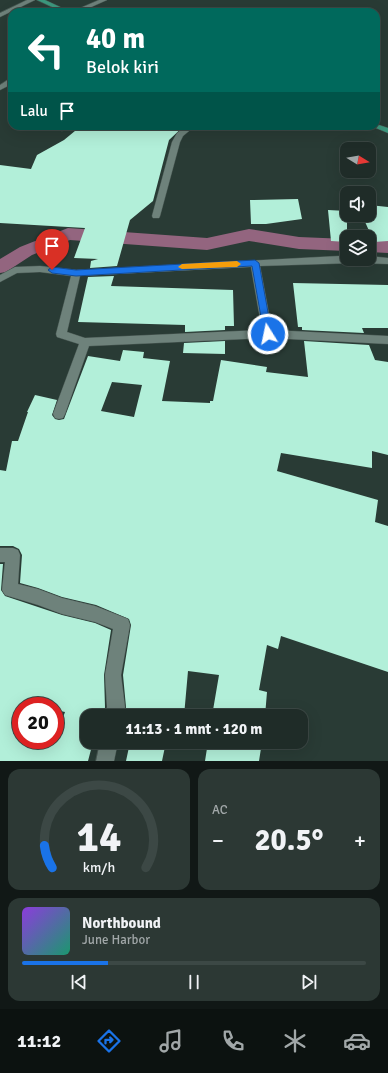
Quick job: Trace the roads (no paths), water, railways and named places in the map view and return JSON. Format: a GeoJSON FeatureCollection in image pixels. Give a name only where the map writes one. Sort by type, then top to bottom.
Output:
{"type":"FeatureCollection","features":[{"type":"Feature","properties":{"kind":"highway"},"geometry":{"type":"LineString","coordinates":[[40,0],[59,8]]}},
{"type":"Feature","properties":{"kind":"street"},"geometry":{"type":"LineString","coordinates":[[15,8],[32,0]]}},
{"type":"Feature","properties":{"kind":"street"},"geometry":{"type":"LineString","coordinates":[[84,8],[104,0]]}},
{"type":"Feature","properties":{"kind":"street"},"geometry":{"type":"LineString","coordinates":[[0,555],[13,555],[10,590],[38,597],[62,606],[95,614],[122,625],[113,675],[116,709]]}},
{"type":"Feature","properties":{"kind":"street"},"geometry":{"type":"LineString","coordinates":[[105,761],[108,749]]}},
{"type":"Feature","properties":{"kind":"lane"},"geometry":{"type":"LineString","coordinates":[[156,216],[176,142],[180,135],[186,130]]}},
{"type":"Feature","properties":{"kind":"lane"},"geometry":{"type":"LineString","coordinates":[[0,279],[15,270],[40,269],[76,273],[255,263],[350,260],[388,261]]}},
{"type":"Feature","properties":{"kind":"lane"},"geometry":{"type":"LineString","coordinates":[[255,263],[268,334]]}},
{"type":"Feature","properties":{"kind":"lane"},"geometry":{"type":"LineString","coordinates":[[76,273],[61,334],[85,342],[268,334],[388,340]]}},
{"type":"Feature","properties":{"kind":"lane"},"geometry":{"type":"LineString","coordinates":[[59,414],[85,342]]}},
{"type":"Feature","properties":{"kind":"waterway"},"geometry":{"type":"LineString","coordinates":[[0,267],[26,251],[68,234],[207,244],[249,235],[299,243],[340,245]]}},
{"type":"Feature","properties":{"kind":"waterway"},"geometry":{"type":"LineString","coordinates":[[376,246],[388,247]]}}]}
